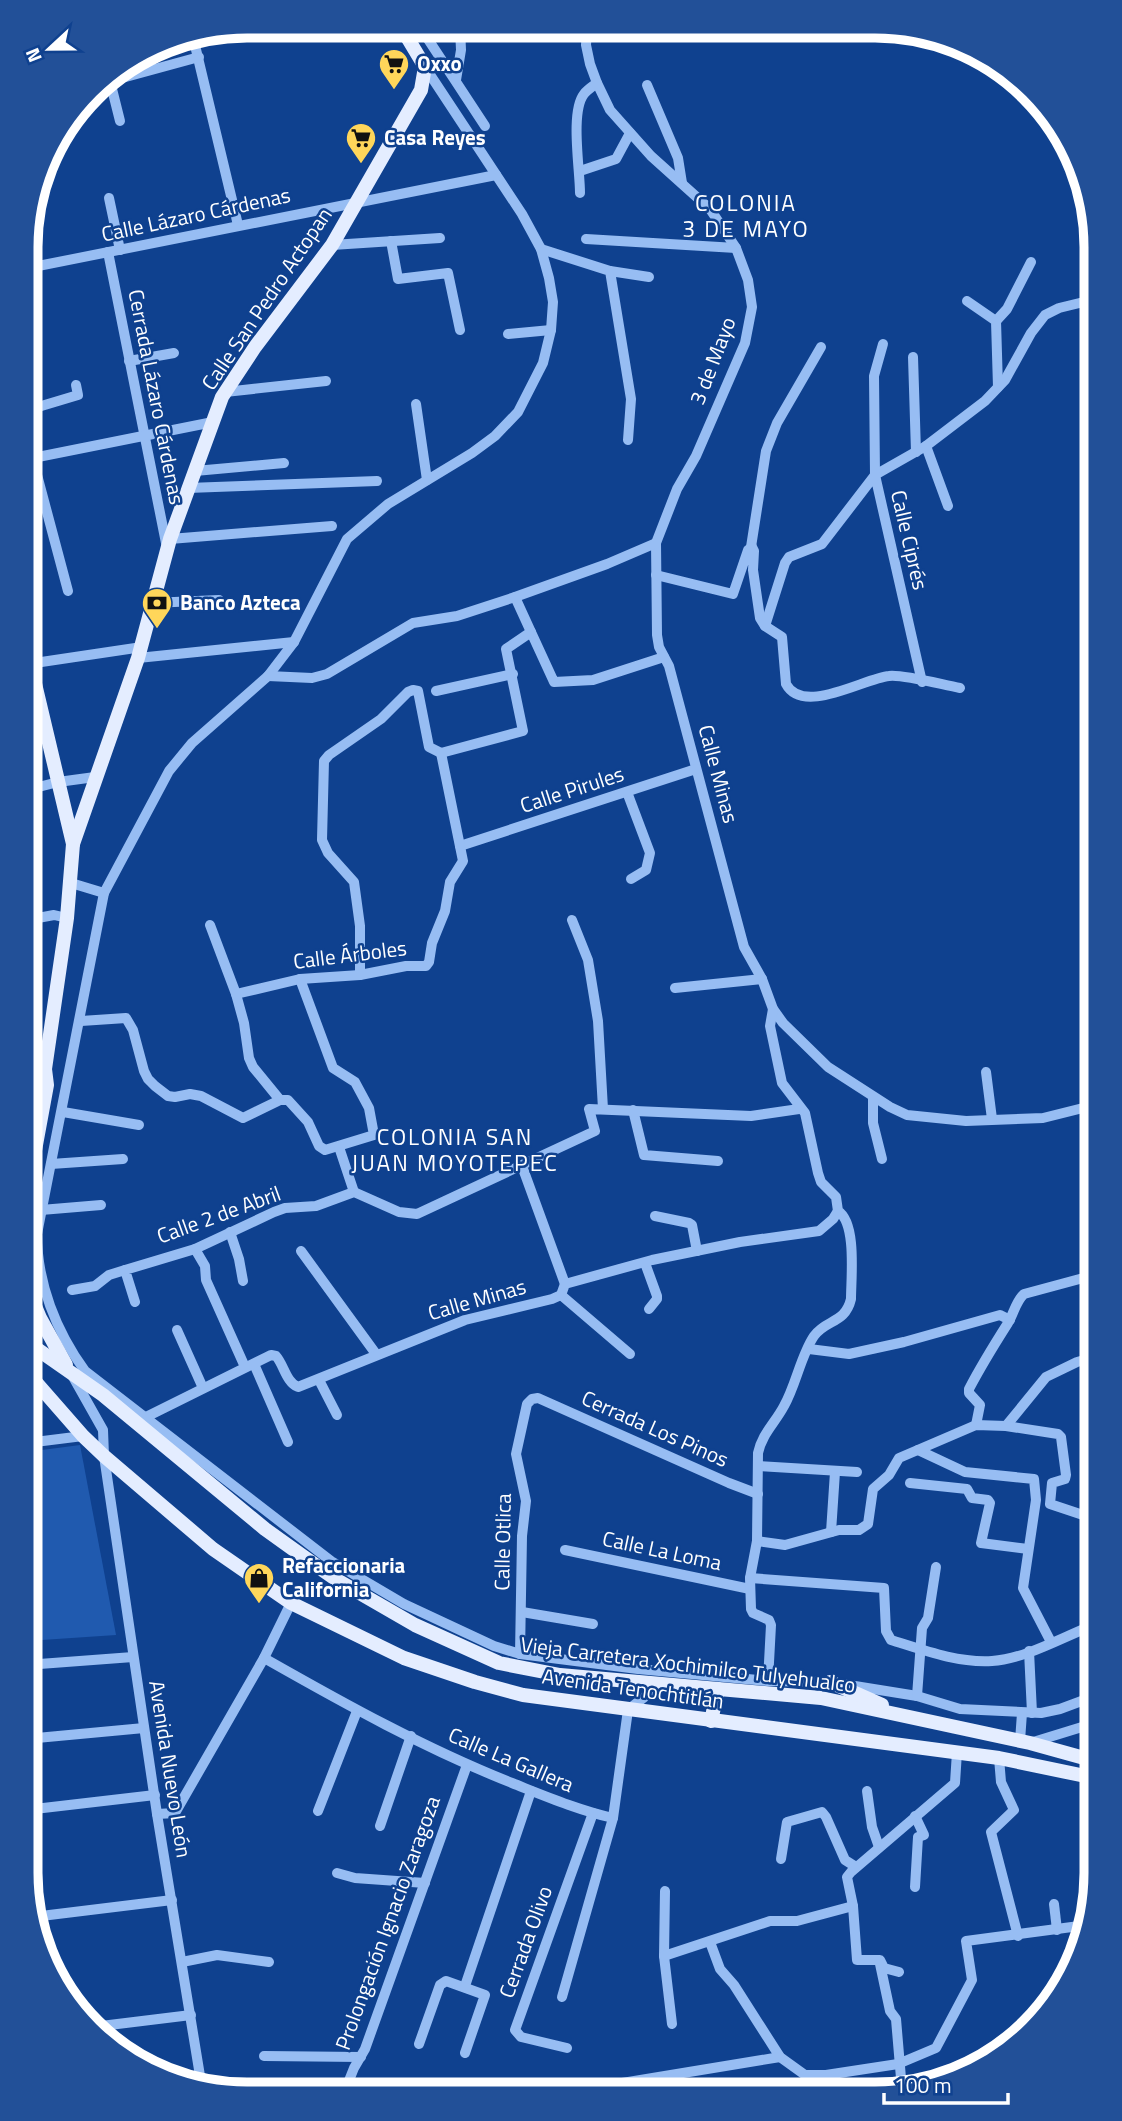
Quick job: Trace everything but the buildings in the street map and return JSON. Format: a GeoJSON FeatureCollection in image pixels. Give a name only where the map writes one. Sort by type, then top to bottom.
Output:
{"type":"FeatureCollection","features":[{"type":"Feature","properties":{"kind":"main road"},"geometry":{"type":"LineString","coordinates":[[408,39],[425,67]]}},
{"type":"Feature","properties":{"kind":"main road","name":"Calle San Pedro Actopan"},"geometry":{"type":"LineString","coordinates":[[73,845],[140,653],[169,544],[225,392],[271,325],[332,245],[421,90],[425,67]]}},
{"type":"Feature","properties":{"kind":"main road"},"geometry":{"type":"LineString","coordinates":[[39,719],[73,845],[67,918],[45,1069],[47,1085],[39,1129]]}},
{"type":"Feature","properties":{"kind":"main road"},"geometry":{"type":"LineString","coordinates":[[39,1077],[45,1069]]}},
{"type":"Feature","properties":{"kind":"main road"},"geometry":{"type":"LineString","coordinates":[[39,1316],[78,1374]]}},
{"type":"Feature","properties":{"kind":"main road","name":"Vieja Carretera Xochimilco Tulyehualco"},"geometry":{"type":"LineString","coordinates":[[39,1350],[78,1374],[265,1529],[304,1557],[337,1580],[415,1625],[471,1651],[510,1666],[560,1675],[816,1697],[1025,1742],[1083,1758]]}},
{"type":"Feature","properties":{"kind":"main road","name":"Avenida Tenochtitlán"},"geometry":{"type":"LineString","coordinates":[[39,1385],[104,1456],[213,1549],[291,1603],[404,1658],[474,1682],[523,1695],[999,1758],[1083,1776]]}},
{"type":"Feature","properties":{"kind":"main road"},"geometry":{"type":"LineString","coordinates":[[830,1682],[909,1717]]}},
{"type":"Feature","properties":{"kind":"main road"},"geometry":{"type":"LineString","coordinates":[[711,1721],[718,1689]]}},
{"type":"Feature","properties":{"kind":"street"},"geometry":{"type":"LineString","coordinates":[[428,39],[485,126]]}},
{"type":"Feature","properties":{"kind":"street"},"geometry":{"type":"LineString","coordinates":[[456,80],[460,39]]}},
{"type":"Feature","properties":{"kind":"street","name":"3 de Mayo"},"geometry":{"type":"LineString","coordinates":[[586,39],[597,83],[610,110],[629,133],[710,209],[736,248],[748,280],[752,307],[745,343],[696,456],[677,489],[656,543]]}},
{"type":"Feature","properties":{"kind":"street"},"geometry":{"type":"LineString","coordinates":[[196,45],[238,225]]}},
{"type":"Feature","properties":{"kind":"street"},"geometry":{"type":"LineString","coordinates":[[129,76],[199,57]]}},
{"type":"Feature","properties":{"kind":"street","name":"Avenida Nuevo León"},"geometry":{"type":"LineString","coordinates":[[39,1232],[41,1210],[63,1112],[104,893],[152,802],[180,757],[268,676],[293,642],[347,539],[388,504],[495,436],[518,412],[543,363],[551,330],[553,303],[541,249],[522,214],[425,67]]}},
{"type":"Feature","properties":{"kind":"street"},"geometry":{"type":"LineString","coordinates":[[580,193],[576,117],[583,96],[597,83]]}},
{"type":"Feature","properties":{"kind":"street"},"geometry":{"type":"LineString","coordinates":[[647,85],[678,158],[682,183]]}},
{"type":"Feature","properties":{"kind":"street"},"geometry":{"type":"LineString","coordinates":[[109,91],[120,121]]}},
{"type":"Feature","properties":{"kind":"street"},"geometry":{"type":"LineString","coordinates":[[580,170],[616,159],[629,133]]}},
{"type":"Feature","properties":{"kind":"street","name":"Calle Lázaro Cárdenas"},"geometry":{"type":"LineString","coordinates":[[39,266],[496,175]]}},
{"type":"Feature","properties":{"kind":"street"},"geometry":{"type":"LineString","coordinates":[[109,198],[120,250]]}},
{"type":"Feature","properties":{"kind":"street"},"geometry":{"type":"LineString","coordinates":[[332,245],[440,238]]}},
{"type":"Feature","properties":{"kind":"street"},"geometry":{"type":"LineString","coordinates":[[586,239],[736,248]]}},
{"type":"Feature","properties":{"kind":"street"},"geometry":{"type":"LineString","coordinates":[[391,241],[398,279],[448,273],[460,330]]}},
{"type":"Feature","properties":{"kind":"street"},"geometry":{"type":"LineString","coordinates":[[541,249],[610,271],[649,277]]}},
{"type":"Feature","properties":{"kind":"street","name":"Cerrada Lázaro Cárdenas"},"geometry":{"type":"LineString","coordinates":[[108,252],[144,436],[169,544]]}},
{"type":"Feature","properties":{"kind":"street"},"geometry":{"type":"LineString","coordinates":[[998,387],[996,321],[1007,309],[1031,262]]}},
{"type":"Feature","properties":{"kind":"street"},"geometry":{"type":"LineString","coordinates":[[610,271],[631,399],[628,440]]}},
{"type":"Feature","properties":{"kind":"street"},"geometry":{"type":"LineString","coordinates":[[967,301],[996,321]]}},
{"type":"Feature","properties":{"kind":"street"},"geometry":{"type":"LineString","coordinates":[[883,344],[874,376],[875,475],[921,449],[985,401],[1005,380],[1031,333],[1045,315],[1059,308],[1084,302]]}},
{"type":"Feature","properties":{"kind":"street"},"geometry":{"type":"LineString","coordinates":[[508,334],[551,330]]}},
{"type":"Feature","properties":{"kind":"street"},"geometry":{"type":"LineString","coordinates":[[656,575],[733,594],[751,547],[766,451],[777,423],[821,347]]}},
{"type":"Feature","properties":{"kind":"street"},"geometry":{"type":"LineString","coordinates":[[129,360],[174,353]]}},
{"type":"Feature","properties":{"kind":"street"},"geometry":{"type":"LineString","coordinates":[[913,357],[921,449],[948,506]]}},
{"type":"Feature","properties":{"kind":"street"},"geometry":{"type":"LineString","coordinates":[[225,392],[326,381]]}},
{"type":"Feature","properties":{"kind":"street"},"geometry":{"type":"LineString","coordinates":[[39,407],[78,395],[76,385]]}},
{"type":"Feature","properties":{"kind":"street"},"geometry":{"type":"LineString","coordinates":[[416,404],[426,480]]}},
{"type":"Feature","properties":{"kind":"street"},"geometry":{"type":"LineString","coordinates":[[39,457],[213,422]]}},
{"type":"Feature","properties":{"kind":"street"},"geometry":{"type":"LineString","coordinates":[[195,471],[284,463]]}},
{"type":"Feature","properties":{"kind":"street","name":"Calle Ciprés"},"geometry":{"type":"LineString","coordinates":[[765,626],[789,557],[822,544],[875,475]]}},
{"type":"Feature","properties":{"kind":"street","name":"Calle Ciprés"},"geometry":{"type":"LineString","coordinates":[[875,475],[922,682]]}},
{"type":"Feature","properties":{"kind":"street"},"geometry":{"type":"LineString","coordinates":[[188,488],[377,481]]}},
{"type":"Feature","properties":{"kind":"street"},"geometry":{"type":"LineString","coordinates":[[39,490],[68,591]]}},
{"type":"Feature","properties":{"kind":"street"},"geometry":{"type":"LineString","coordinates":[[169,544],[332,526]]}},
{"type":"Feature","properties":{"kind":"street"},"geometry":{"type":"LineString","coordinates":[[268,676],[319,677],[413,624],[457,616],[515,597],[656,543]]}},
{"type":"Feature","properties":{"kind":"street","name":"Calle Minas"},"geometry":{"type":"LineString","coordinates":[[656,543],[657,635],[675,688],[744,947],[762,979],[773,1009]]}},
{"type":"Feature","properties":{"kind":"street"},"geometry":{"type":"LineString","coordinates":[[751,547],[755,553],[753,570],[760,618],[765,626],[782,637],[788,689],[796,694],[822,695],[892,675],[960,688]]}},
{"type":"Feature","properties":{"kind":"street"},"geometry":{"type":"LineString","coordinates":[[515,597],[554,682],[593,680],[664,657]]}},
{"type":"Feature","properties":{"kind":"street"},"geometry":{"type":"LineString","coordinates":[[152,603],[219,600]]}},
{"type":"Feature","properties":{"kind":"street"},"geometry":{"type":"LineString","coordinates":[[360,975],[360,926],[354,881],[328,853],[322,840],[324,761],[381,719],[413,690],[418,691],[429,747],[441,753],[523,732],[506,649],[531,632]]}},
{"type":"Feature","properties":{"kind":"street"},"geometry":{"type":"LineString","coordinates":[[39,660],[293,642]]}},
{"type":"Feature","properties":{"kind":"street"},"geometry":{"type":"LineString","coordinates":[[436,691],[513,674]]}},
{"type":"Feature","properties":{"kind":"street"},"geometry":{"type":"LineString","coordinates":[[441,753],[460,846]]}},
{"type":"Feature","properties":{"kind":"street","name":"Calle Pirules"},"geometry":{"type":"LineString","coordinates":[[460,846],[696,769]]}},
{"type":"Feature","properties":{"kind":"street"},"geometry":{"type":"LineString","coordinates":[[39,785],[95,778]]}},
{"type":"Feature","properties":{"kind":"street"},"geometry":{"type":"LineString","coordinates":[[627,792],[650,853],[646,870],[631,879]]}},
{"type":"Feature","properties":{"kind":"street","name":"Calle Árboles"},"geometry":{"type":"LineString","coordinates":[[236,994],[300,979],[360,975],[406,966],[426,966],[445,911],[450,882],[463,861],[460,846]]}},
{"type":"Feature","properties":{"kind":"street"},"geometry":{"type":"LineString","coordinates":[[71,883],[104,893]]}},
{"type":"Feature","properties":{"kind":"street"},"geometry":{"type":"LineString","coordinates":[[39,918],[54,915],[67,918]]}},
{"type":"Feature","properties":{"kind":"street"},"geometry":{"type":"LineString","coordinates":[[572,920],[587,960],[598,1021],[603,1110]]}},
{"type":"Feature","properties":{"kind":"street"},"geometry":{"type":"LineString","coordinates":[[211,925],[236,994],[249,1058],[253,1067],[280,1100]]}},
{"type":"Feature","properties":{"kind":"street"},"geometry":{"type":"LineString","coordinates":[[80,1021],[126,1018],[133,1030],[148,1079],[168,1096],[201,1096],[243,1118],[280,1100],[289,1100],[308,1122],[319,1146],[325,1150],[374,1135],[369,1108],[355,1082],[333,1068],[300,979]]}},
{"type":"Feature","properties":{"kind":"street"},"geometry":{"type":"LineString","coordinates":[[675,988],[762,979]]}},
{"type":"Feature","properties":{"kind":"street"},"geometry":{"type":"LineString","coordinates":[[773,1009],[783,1023],[828,1067],[873,1097],[907,1115],[954,1120],[1043,1118],[1083,1108]]}},
{"type":"Feature","properties":{"kind":"street","name":"Calle La Loma"},"geometry":{"type":"LineString","coordinates":[[565,1550],[750,1584],[757,1541],[761,1440],[784,1407],[815,1335],[842,1317],[849,1309],[851,1299],[849,1228],[844,1215],[838,1211],[836,1197],[821,1182],[804,1113],[782,1083],[771,1026],[773,1009]]}},
{"type":"Feature","properties":{"kind":"street"},"geometry":{"type":"LineString","coordinates":[[986,1072],[992,1119]]}},
{"type":"Feature","properties":{"kind":"street"},"geometry":{"type":"LineString","coordinates":[[873,1097],[873,1123],[882,1159]]}},
{"type":"Feature","properties":{"kind":"street"},"geometry":{"type":"LineString","coordinates":[[339,1147],[354,1192],[399,1212],[417,1214],[595,1131],[589,1109],[751,1116],[799,1109]]}},
{"type":"Feature","properties":{"kind":"street"},"geometry":{"type":"LineString","coordinates":[[633,1110],[644,1155],[718,1161]]}},
{"type":"Feature","properties":{"kind":"street"},"geometry":{"type":"LineString","coordinates":[[63,1112],[139,1125]]}},
{"type":"Feature","properties":{"kind":"street"},"geometry":{"type":"LineString","coordinates":[[51,1164],[123,1159]]}},
{"type":"Feature","properties":{"kind":"street"},"geometry":{"type":"LineString","coordinates":[[522,1166],[563,1289],[630,1354]]}},
{"type":"Feature","properties":{"kind":"street","name":"Calle 2 de Abril"},"geometry":{"type":"LineString","coordinates":[[72,1290],[95,1286],[109,1275],[195,1249],[285,1208],[316,1206],[354,1192]]}},
{"type":"Feature","properties":{"kind":"street"},"geometry":{"type":"LineString","coordinates":[[41,1210],[101,1205]]}},
{"type":"Feature","properties":{"kind":"street","name":"Calle Minas"},"geometry":{"type":"LineString","coordinates":[[146,1417],[271,1355],[276,1356],[293,1386],[298,1387],[465,1320],[552,1299],[563,1289],[645,1263],[697,1251],[819,1231],[838,1211]]}},
{"type":"Feature","properties":{"kind":"street"},"geometry":{"type":"LineString","coordinates":[[655,1216],[692,1225],[697,1251]]}},
{"type":"Feature","properties":{"kind":"street"},"geometry":{"type":"LineString","coordinates":[[230,1232],[243,1282]]}},
{"type":"Feature","properties":{"kind":"street"},"geometry":{"type":"LineString","coordinates":[[195,1249],[205,1265],[206,1280],[288,1442]]}},
{"type":"Feature","properties":{"kind":"street"},"geometry":{"type":"LineString","coordinates":[[301,1251],[376,1354]]}},
{"type":"Feature","properties":{"kind":"street"},"geometry":{"type":"LineString","coordinates":[[645,1263],[657,1296],[649,1309]]}},
{"type":"Feature","properties":{"kind":"street","name":"Avenida Nuevo León"},"geometry":{"type":"LineString","coordinates":[[39,1265],[42,1281],[62,1333],[103,1430],[104,1456],[133,1657],[200,2077]]}},
{"type":"Feature","properties":{"kind":"street"},"geometry":{"type":"LineString","coordinates":[[125,1270],[135,1302]]}},
{"type":"Feature","properties":{"kind":"street"},"geometry":{"type":"LineString","coordinates":[[976,1425],[980,1405],[969,1393],[969,1389],[1010,1320],[1020,1297],[1083,1278]]}},
{"type":"Feature","properties":{"kind":"street"},"geometry":{"type":"LineString","coordinates":[[809,1349],[849,1354],[904,1342],[1000,1315],[1010,1320]]}},
{"type":"Feature","properties":{"kind":"street"},"geometry":{"type":"LineString","coordinates":[[177,1330],[203,1388]]}},
{"type":"Feature","properties":{"kind":"street"},"geometry":{"type":"LineString","coordinates":[[1006,1426],[1046,1377],[1083,1360]]}},
{"type":"Feature","properties":{"kind":"street"},"geometry":{"type":"LineString","coordinates":[[78,1374],[146,1417],[331,1562],[404,1604],[494,1646],[520,1654],[638,1669],[768,1681],[830,1682],[917,1696],[960,1709],[1027,1713],[1060,1709],[1083,1700]]}},
{"type":"Feature","properties":{"kind":"street"},"geometry":{"type":"LineString","coordinates":[[319,1380],[337,1415]]}},
{"type":"Feature","properties":{"kind":"street","name":"Cerrada Los Pinos"},"geometry":{"type":"LineString","coordinates":[[538,1398],[729,1483],[758,1493]]}},
{"type":"Feature","properties":{"kind":"street","name":"Calle Otlica"},"geometry":{"type":"LineString","coordinates":[[520,1654],[522,1536],[526,1501],[516,1454],[527,1404],[531,1399],[538,1398]]}},
{"type":"Feature","properties":{"kind":"street"},"geometry":{"type":"LineString","coordinates":[[757,1541],[785,1545],[831,1532],[865,1527],[868,1524],[873,1489],[889,1475],[899,1458],[976,1425],[1006,1426],[1058,1434],[1061,1437],[1066,1475],[1065,1479],[1052,1483],[1050,1504]]}},
{"type":"Feature","properties":{"kind":"street"},"geometry":{"type":"LineString","coordinates":[[39,1442],[83,1436]]}},
{"type":"Feature","properties":{"kind":"street"},"geometry":{"type":"LineString","coordinates":[[918,1450],[965,1472],[1034,1479],[1036,1500],[1028,1549],[1025,1592],[1051,1642]]}},
{"type":"Feature","properties":{"kind":"street"},"geometry":{"type":"LineString","coordinates":[[758,1466],[857,1472]]}},
{"type":"Feature","properties":{"kind":"street"},"geometry":{"type":"LineString","coordinates":[[831,1532],[835,1472]]}},
{"type":"Feature","properties":{"kind":"street"},"geometry":{"type":"LineString","coordinates":[[910,1483],[967,1489],[972,1498],[988,1500],[990,1503],[981,1544],[1028,1549]]}},
{"type":"Feature","properties":{"kind":"street"},"geometry":{"type":"LineString","coordinates":[[1036,1500],[1083,1515]]}},
{"type":"Feature","properties":{"kind":"street"},"geometry":{"type":"LineString","coordinates":[[917,1696],[922,1628],[928,1618],[936,1567]]}},
{"type":"Feature","properties":{"kind":"street"},"geometry":{"type":"LineString","coordinates":[[768,1681],[771,1625],[769,1620],[753,1613],[750,1584],[884,1588],[887,1636],[891,1640],[969,1661],[994,1661],[1029,1651],[1083,1629]]}},
{"type":"Feature","properties":{"kind":"street"},"geometry":{"type":"LineString","coordinates":[[157,1814],[174,1813],[264,1658],[291,1603]]}},
{"type":"Feature","properties":{"kind":"street"},"geometry":{"type":"LineString","coordinates":[[522,1612],[593,1624]]}},
{"type":"Feature","properties":{"kind":"street"},"geometry":{"type":"LineString","coordinates":[[1029,1651],[1025,1742],[1083,1726]]}},
{"type":"Feature","properties":{"kind":"street"},"geometry":{"type":"LineString","coordinates":[[39,1664],[133,1657]]}},
{"type":"Feature","properties":{"kind":"street","name":"Calle La Gallera"},"geometry":{"type":"LineString","coordinates":[[264,1658],[357,1711],[467,1765],[531,1791],[613,1818]]}},
{"type":"Feature","properties":{"kind":"street"},"geometry":{"type":"LineString","coordinates":[[562,1997],[613,1818],[628,1710],[662,1683]]}},
{"type":"Feature","properties":{"kind":"street"},"geometry":{"type":"LineString","coordinates":[[318,1811],[357,1711]]}},
{"type":"Feature","properties":{"kind":"street"},"geometry":{"type":"LineString","coordinates":[[39,1739],[144,1728]]}},
{"type":"Feature","properties":{"kind":"street"},"geometry":{"type":"LineString","coordinates":[[380,1826],[411,1736]]}},
{"type":"Feature","properties":{"kind":"street"},"geometry":{"type":"LineString","coordinates":[[880,1960],[856,1960],[853,1906],[847,1877],[955,1783],[957,1752]]}},
{"type":"Feature","properties":{"kind":"street"},"geometry":{"type":"LineString","coordinates":[[999,1758],[1001,1782],[1014,1810],[990,1832],[1018,1936]]}},
{"type":"Feature","properties":{"kind":"street","name":"Prolongación Ignacio Zaragoza"},"geometry":{"type":"LineString","coordinates":[[348,2082],[361,2057],[467,1765]]}},
{"type":"Feature","properties":{"kind":"street"},"geometry":{"type":"LineString","coordinates":[[465,1986],[531,1791]]}},
{"type":"Feature","properties":{"kind":"street"},"geometry":{"type":"LineString","coordinates":[[867,1791],[872,1827],[879,1847]]}},
{"type":"Feature","properties":{"kind":"street"},"geometry":{"type":"LineString","coordinates":[[39,1808],[155,1795]]}},
{"type":"Feature","properties":{"kind":"street"},"geometry":{"type":"LineString","coordinates":[[781,1859],[787,1822],[822,1812],[845,1860],[856,1867]]}},
{"type":"Feature","properties":{"kind":"street","name":"Cerrada Olivo"},"geometry":{"type":"LineString","coordinates":[[567,2048],[521,2037],[515,2029],[593,1813]]}},
{"type":"Feature","properties":{"kind":"street"},"geometry":{"type":"LineString","coordinates":[[915,1816],[923,1835],[918,1837],[915,1886]]}},
{"type":"Feature","properties":{"kind":"street"},"geometry":{"type":"LineString","coordinates":[[337,1873],[355,1878],[425,1883]]}},
{"type":"Feature","properties":{"kind":"street"},"geometry":{"type":"LineString","coordinates":[[665,1891],[664,1956],[672,2024]]}},
{"type":"Feature","properties":{"kind":"street"},"geometry":{"type":"LineString","coordinates":[[43,1916],[172,1900]]}},
{"type":"Feature","properties":{"kind":"street"},"geometry":{"type":"LineString","coordinates":[[1054,1904],[1057,1930]]}},
{"type":"Feature","properties":{"kind":"street"},"geometry":{"type":"LineString","coordinates":[[664,1956],[770,1921],[797,1920],[853,1906]]}},
{"type":"Feature","properties":{"kind":"street"},"geometry":{"type":"LineString","coordinates":[[710,1942],[720,1969],[734,1985],[780,2057],[805,2075],[826,2075],[898,2064],[936,2048],[972,1980],[966,1941],[1076,1927]]}},
{"type":"Feature","properties":{"kind":"street"},"geometry":{"type":"LineString","coordinates":[[182,1962],[217,1955],[269,1962]]}},
{"type":"Feature","properties":{"kind":"street"},"geometry":{"type":"LineString","coordinates":[[880,1960],[890,2011],[896,2019],[900,2080]]}},
{"type":"Feature","properties":{"kind":"street"},"geometry":{"type":"LineString","coordinates":[[880,1960],[884,1968],[899,1972]]}},
{"type":"Feature","properties":{"kind":"street"},"geometry":{"type":"LineString","coordinates":[[419,2044],[440,1985],[446,1981],[482,1992],[485,1998],[465,2053]]}},
{"type":"Feature","properties":{"kind":"street"},"geometry":{"type":"LineString","coordinates":[[105,2026],[191,2015]]}},
{"type":"Feature","properties":{"kind":"street"},"geometry":{"type":"LineString","coordinates":[[264,2056],[361,2057]]}},
{"type":"Feature","properties":{"kind":"street"},"geometry":{"type":"LineString","coordinates":[[628,2082],[780,2057]]}},
{"type":"Feature","properties":{"kind":"shaded area"},"geometry":{"type":"Polygon","coordinates":[[[80,1445],[116,1635],[39,1640],[39,1450],[80,1445]]]}},
{"type":"Feature","properties":{"kind":"place","name":"Oxxo"},"geometry":{"type":"Point","coordinates":[394,91]}},
{"type":"Feature","properties":{"kind":"place","name":"Casa Reyes"},"geometry":{"type":"Point","coordinates":[361,165]}},
{"type":"Feature","properties":{"kind":"place","name":"Banco Azteca"},"geometry":{"type":"Point","coordinates":[157,630]}},
{"type":"Feature","properties":{"kind":"place","name":"Refaccionaria California"},"geometry":{"type":"Point","coordinates":[259,1605]}},
{"type":"Feature","properties":{"kind":"district","name":"COLONIA 3 DE MAYO"},"geometry":{"type":"Point","coordinates":[746,216]}},
{"type":"Feature","properties":{"kind":"district","name":"COLONIA SAN JUAN MOYOTEPEC"},"geometry":{"type":"Point","coordinates":[455,1150]}}]}
